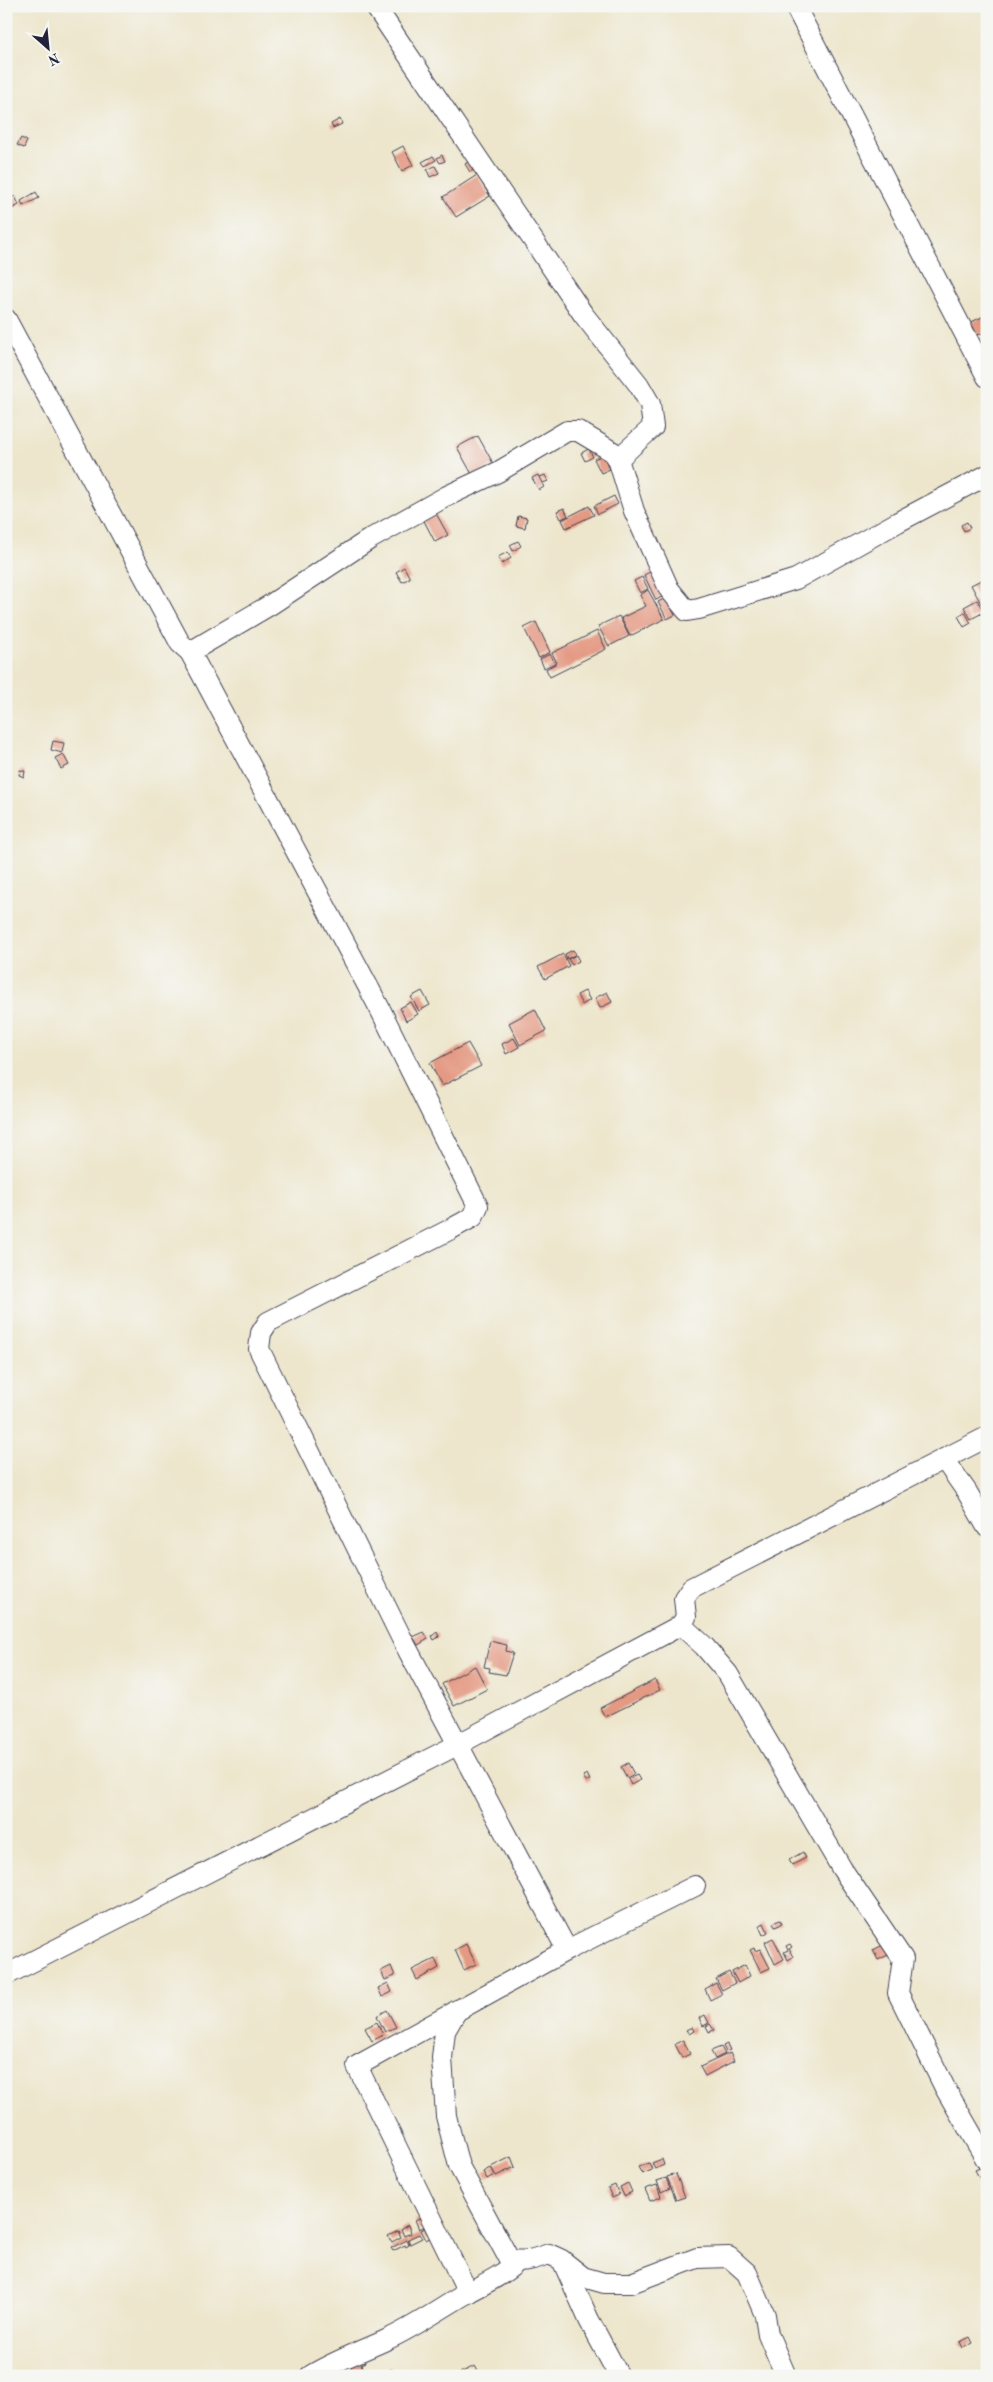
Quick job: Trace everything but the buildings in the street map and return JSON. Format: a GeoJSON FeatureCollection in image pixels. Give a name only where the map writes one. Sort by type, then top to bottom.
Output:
{"type":"FeatureCollection","features":[{"type":"Feature","properties":{"kind":"street"},"geometry":{"type":"LineString","coordinates":[[375,6],[583,314],[639,385],[650,404],[652,427],[618,459]]}},
{"type":"Feature","properties":{"kind":"street"},"geometry":{"type":"LineString","coordinates":[[795,6],[987,377]]}},
{"type":"Feature","properties":{"kind":"street"},"geometry":{"type":"LineString","coordinates":[[6,319],[180,643],[190,652],[380,1009],[478,1206],[473,1217],[459,1225],[268,1322],[261,1333],[258,1349],[457,1745],[567,1950]]}},
{"type":"Feature","properties":{"kind":"street"},"geometry":{"type":"LineString","coordinates":[[190,652],[270,605],[370,539],[447,496],[498,472],[567,431],[578,431],[613,452],[618,459],[634,511],[669,589],[687,611],[796,579],[987,475]]}},
{"type":"Feature","properties":{"kind":"street"},"geometry":{"type":"LineString","coordinates":[[6,1975],[457,1745],[683,1613],[691,1588],[987,1437]]}},
{"type":"Feature","properties":{"kind":"street"},"geometry":{"type":"LineString","coordinates":[[944,1459],[967,1492],[987,1527]]}},
{"type":"Feature","properties":{"kind":"street"},"geometry":{"type":"LineString","coordinates":[[683,1613],[704,1646],[728,1674],[842,1869],[903,1959],[898,1992],[945,2088],[987,2161]]}},
{"type":"Feature","properties":{"kind":"street"},"geometry":{"type":"LineString","coordinates":[[468,2293],[357,2066],[567,1950],[695,1886]]}},
{"type":"Feature","properties":{"kind":"street"},"geometry":{"type":"LineString","coordinates":[[457,2010],[445,2031],[442,2058],[446,2116],[459,2166],[509,2259],[517,2262],[549,2254],[562,2260],[583,2277],[604,2283],[631,2283],[698,2258],[729,2257],[747,2273],[765,2315],[768,2334],[786,2376]]}},
{"type":"Feature","properties":{"kind":"street"},"geometry":{"type":"LineString","coordinates":[[562,2260],[589,2320],[619,2376]]}},
{"type":"Feature","properties":{"kind":"street"},"geometry":{"type":"LineString","coordinates":[[310,2376],[343,2358],[420,2323],[468,2293],[505,2274],[517,2262]]}}]}
